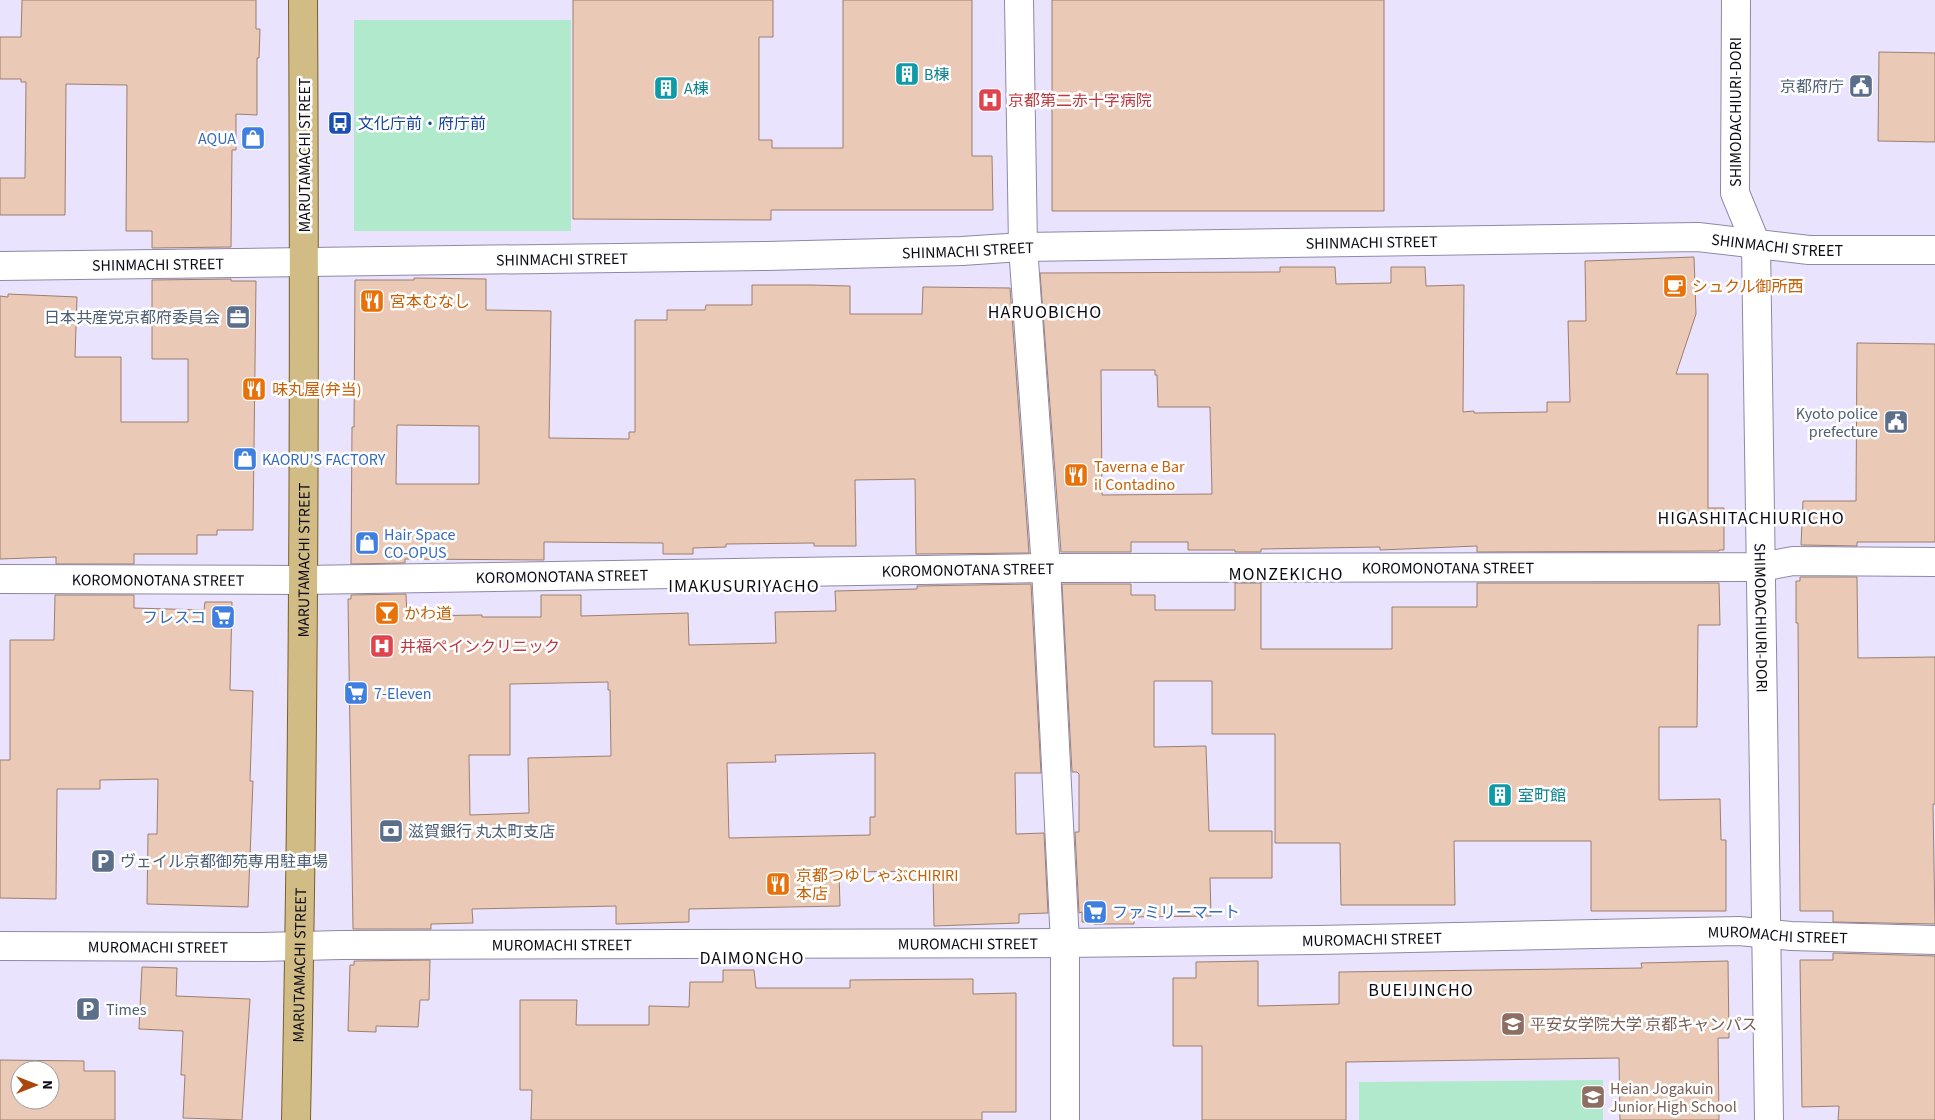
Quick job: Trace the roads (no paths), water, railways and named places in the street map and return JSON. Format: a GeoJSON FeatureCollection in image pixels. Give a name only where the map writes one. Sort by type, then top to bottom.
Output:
{"type":"FeatureCollection","features":[{"type":"Feature","properties":{"kind":"main road","name":"MARUTAMACHI STREET"},"geometry":{"type":"LineString","coordinates":[[296,1120],[304,263],[303,0]]}},
{"type":"Feature","properties":{"kind":"street"},"geometry":{"type":"LineString","coordinates":[[1019,0],[1023,247],[1046,568],[1065,943],[1066,1120]]}},
{"type":"Feature","properties":{"kind":"street","name":"SHIMODACHIURI-DORI"},"geometry":{"type":"LineString","coordinates":[[1736,0],[1735,193],[1756,244],[1769,1120]]}},
{"type":"Feature","properties":{"kind":"street","name":"SHINMACHI STREET"},"geometry":{"type":"LineString","coordinates":[[0,266],[767,256],[962,251],[1023,247],[1697,236],[1809,250],[1935,250]]}},
{"type":"Feature","properties":{"kind":"street","name":"KOROMONOTANA STREET"},"geometry":{"type":"LineString","coordinates":[[0,579],[302,580],[1046,568],[1761,567],[1793,561],[1935,562]]}},
{"type":"Feature","properties":{"kind":"street","name":"MUROMACHI STREET"},"geometry":{"type":"LineString","coordinates":[[0,946],[1065,943],[1318,940],[1739,931],[1791,936],[1935,940]]}},
{"type":"Feature","properties":{"kind":"place","name":"B棟"},"geometry":{"type":"Point","coordinates":[907,74]}},
{"type":"Feature","properties":{"kind":"place","name":"京都府庁"},"geometry":{"type":"Point","coordinates":[1861,86]}},
{"type":"Feature","properties":{"kind":"place","name":"A棟"},"geometry":{"type":"Point","coordinates":[666,88]}},
{"type":"Feature","properties":{"kind":"place","name":"京都第二赤十字病院"},"geometry":{"type":"Point","coordinates":[990,100]}},
{"type":"Feature","properties":{"kind":"place","name":"文化庁前・府庁前"},"geometry":{"type":"Point","coordinates":[340,123]}},
{"type":"Feature","properties":{"kind":"place","name":"AQUA"},"geometry":{"type":"Point","coordinates":[253,138]}},
{"type":"Feature","properties":{"kind":"place","name":"シュクル御所西"},"geometry":{"type":"Point","coordinates":[1675,286]}},
{"type":"Feature","properties":{"kind":"place","name":"宮本むなし"},"geometry":{"type":"Point","coordinates":[372,301]}},
{"type":"Feature","properties":{"kind":"place","name":"日本共産党京都府委員会"},"geometry":{"type":"Point","coordinates":[238,317]}},
{"type":"Feature","properties":{"kind":"place","name":"味丸屋(弁当)"},"geometry":{"type":"Point","coordinates":[254,389]}},
{"type":"Feature","properties":{"kind":"place","name":"Kyoto police prefecture"},"geometry":{"type":"Point","coordinates":[1896,422]}},
{"type":"Feature","properties":{"kind":"place","name":"KAORU'S FACTORY"},"geometry":{"type":"Point","coordinates":[245,459]}},
{"type":"Feature","properties":{"kind":"place","name":"Taverna e Bar il Contadino"},"geometry":{"type":"Point","coordinates":[1076,475]}},
{"type":"Feature","properties":{"kind":"place","name":"Hair Space CO-OPUS"},"geometry":{"type":"Point","coordinates":[367,543]}},
{"type":"Feature","properties":{"kind":"place","name":"かわ道"},"geometry":{"type":"Point","coordinates":[387,613]}},
{"type":"Feature","properties":{"kind":"place","name":"フレスコ"},"geometry":{"type":"Point","coordinates":[223,617]}},
{"type":"Feature","properties":{"kind":"place","name":"井福ペインクリニック"},"geometry":{"type":"Point","coordinates":[382,646]}},
{"type":"Feature","properties":{"kind":"place","name":"7-Eleven"},"geometry":{"type":"Point","coordinates":[356,693]}},
{"type":"Feature","properties":{"kind":"place","name":"室町館"},"geometry":{"type":"Point","coordinates":[1500,795]}},
{"type":"Feature","properties":{"kind":"place","name":"滋賀銀行 丸太町支店"},"geometry":{"type":"Point","coordinates":[391,831]}},
{"type":"Feature","properties":{"kind":"place","name":"ヴェイル京都御苑専用駐車場"},"geometry":{"type":"Point","coordinates":[103,861]}},
{"type":"Feature","properties":{"kind":"place","name":"京都つゆしゃぶCHIRIRI 本店"},"geometry":{"type":"Point","coordinates":[778,884]}},
{"type":"Feature","properties":{"kind":"place","name":"ファミリーマート"},"geometry":{"type":"Point","coordinates":[1095,912]}},
{"type":"Feature","properties":{"kind":"place","name":"Times"},"geometry":{"type":"Point","coordinates":[88,1009]}},
{"type":"Feature","properties":{"kind":"place","name":"平安女学院大学 京都キャンパス"},"geometry":{"type":"Point","coordinates":[1513,1024]}},
{"type":"Feature","properties":{"kind":"place","name":"Heian Jogakuin Junior High School"},"geometry":{"type":"Point","coordinates":[1593,1097]}},
{"type":"Feature","properties":{"kind":"district","name":"HARUOBICHO"},"geometry":{"type":"Point","coordinates":[1045,312]}},
{"type":"Feature","properties":{"kind":"district","name":"HIGASHITACHIURICHO"},"geometry":{"type":"Point","coordinates":[1751,518]}},
{"type":"Feature","properties":{"kind":"district","name":"MONZEKICHO"},"geometry":{"type":"Point","coordinates":[1286,574]}},
{"type":"Feature","properties":{"kind":"district","name":"IMAKUSURIYACHO"},"geometry":{"type":"Point","coordinates":[744,586]}},
{"type":"Feature","properties":{"kind":"district","name":"DAIMONCHO"},"geometry":{"type":"Point","coordinates":[752,958]}},
{"type":"Feature","properties":{"kind":"district","name":"BUEIJINCHO"},"geometry":{"type":"Point","coordinates":[1421,990]}}]}
